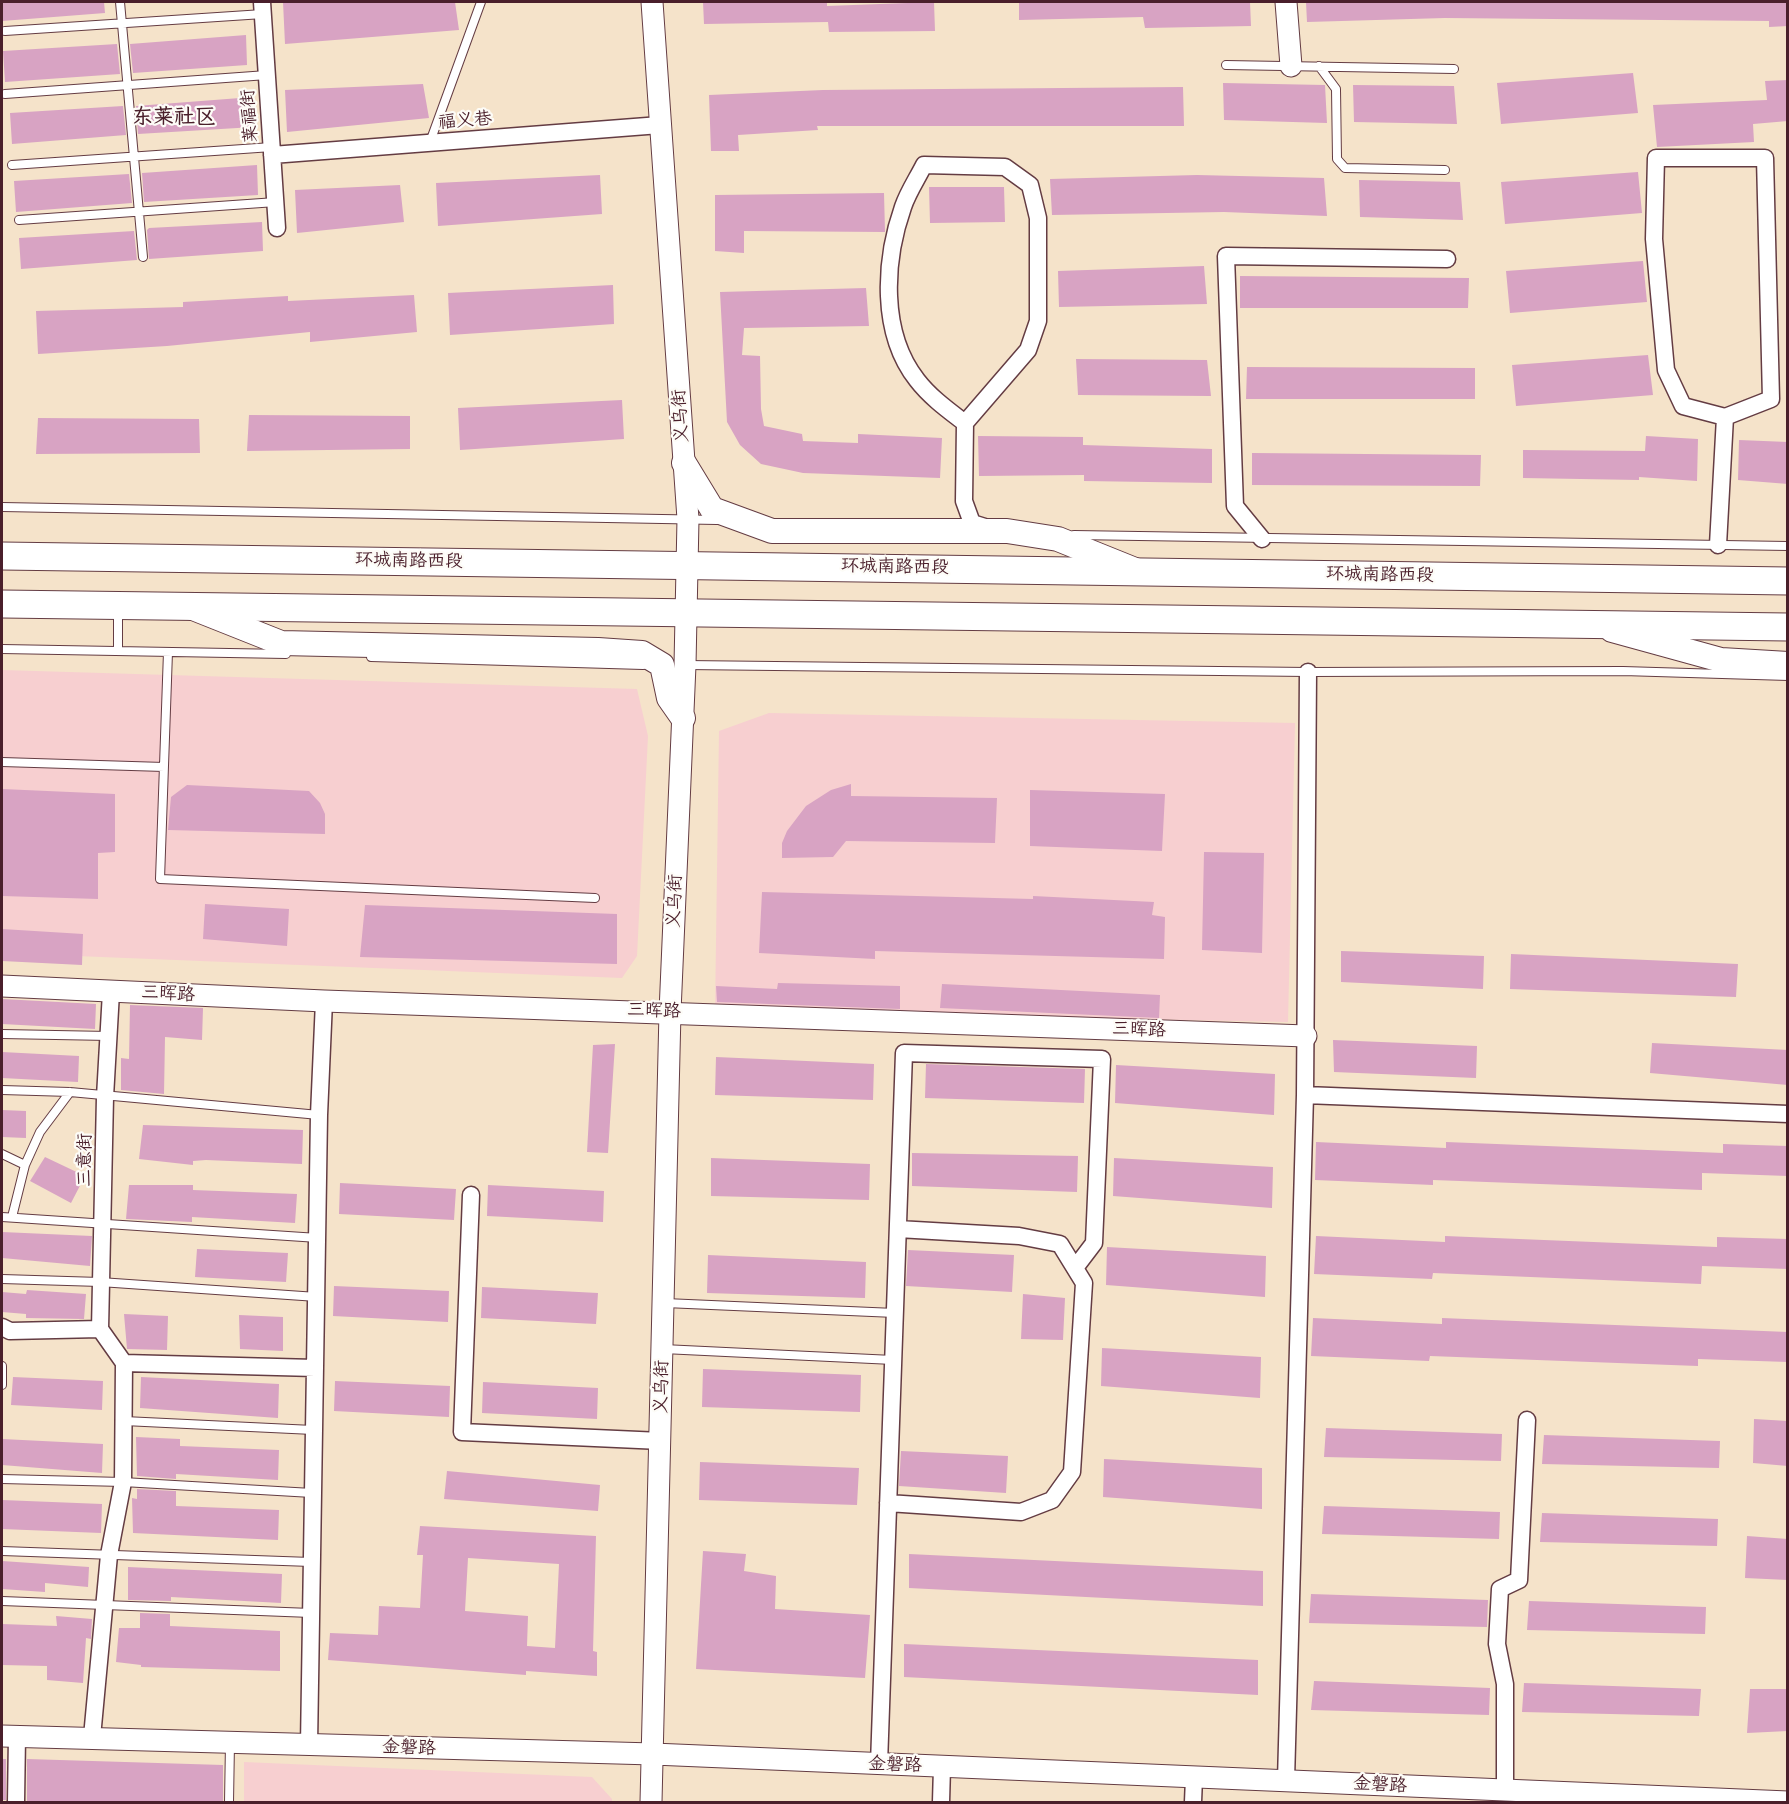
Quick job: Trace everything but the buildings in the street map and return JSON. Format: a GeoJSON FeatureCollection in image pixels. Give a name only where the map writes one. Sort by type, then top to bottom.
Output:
{"type":"FeatureCollection","features":[{"type":"Feature","properties":{"kind":"main road"},"geometry":{"type":"LineString","coordinates":[[684,463],[711,509],[772,531],[997,530],[1058,539],[1137,571]]}},
{"type":"Feature","properties":{"kind":"main road","name":"环城南路西段"},"geometry":{"type":"LineString","coordinates":[[2,556],[1788,581]]}},
{"type":"Feature","properties":{"kind":"main road"},"geometry":{"type":"LineString","coordinates":[[2,604],[1788,627]]}},
{"type":"Feature","properties":{"kind":"main road"},"geometry":{"type":"LineString","coordinates":[[191,607],[280,643],[642,653],[674,665],[669,698],[683,718]]}},
{"type":"Feature","properties":{"kind":"main road"},"geometry":{"type":"LineString","coordinates":[[1593,624],[1721,660],[1788,664]]}},
{"type":"Feature","properties":{"kind":"street","name":"义乌街"},"geometry":{"type":"LineString","coordinates":[[652,2],[688,519],[685,612],[674,665]]}},
{"type":"Feature","properties":{"kind":"street"},"geometry":{"type":"LineString","coordinates":[[1286,2],[1291,66]]}},
{"type":"Feature","properties":{"kind":"street","name":"莱福街"},"geometry":{"type":"LineString","coordinates":[[262,8],[277,228]]}},
{"type":"Feature","properties":{"kind":"street","name":"福义巷"},"geometry":{"type":"LineString","coordinates":[[272,151],[430,143],[660,124]]}},
{"type":"Feature","properties":{"kind":"street"},"geometry":{"type":"LineString","coordinates":[[1656,158],[1765,158],[1771,399],[1725,417],[1683,406],[1666,370],[1654,239],[1656,158]]}},
{"type":"Feature","properties":{"kind":"street"},"geometry":{"type":"LineString","coordinates":[[965,423],[937,402],[916,380],[899,349],[891,316],[890,280],[893,249],[903,206],[924,165],[1005,166],[1030,185],[1038,218],[1038,321],[1028,350],[965,423],[964,501],[972,523],[997,530]]}},
{"type":"Feature","properties":{"kind":"street"},"geometry":{"type":"LineString","coordinates":[[1262,539],[1236,506],[1226,256],[1447,259]]}},
{"type":"Feature","properties":{"kind":"street"},"geometry":{"type":"LineString","coordinates":[[1718,545],[1725,417]]}},
{"type":"Feature","properties":{"kind":"street"},"geometry":{"type":"LineString","coordinates":[[1286,1780],[1305,1095],[1308,672]]}},
{"type":"Feature","properties":{"kind":"street","name":"义乌街"},"geometry":{"type":"LineString","coordinates":[[651,1803],[670,1012],[683,718]]}},
{"type":"Feature","properties":{"kind":"street","name":"三晖路"},"geometry":{"type":"LineString","coordinates":[[2,987],[324,1001],[1306,1036]]}},
{"type":"Feature","properties":{"kind":"street","name":"三意街"},"geometry":{"type":"LineString","coordinates":[[100,1329],[105,1097],[111,992]]}},
{"type":"Feature","properties":{"kind":"street"},"geometry":{"type":"LineString","coordinates":[[309,1745],[319,1115],[324,1001]]}},
{"type":"Feature","properties":{"kind":"street"},"geometry":{"type":"LineString","coordinates":[[879,1764],[904,1053],[1102,1059],[1094,1244],[1075,1268]]}},
{"type":"Feature","properties":{"kind":"street"},"geometry":{"type":"LineString","coordinates":[[1305,1095],[1788,1114]]}},
{"type":"Feature","properties":{"kind":"street"},"geometry":{"type":"LineString","coordinates":[[471,1195],[462,1432],[661,1441]]}},
{"type":"Feature","properties":{"kind":"street"},"geometry":{"type":"LineString","coordinates":[[888,1503],[1021,1512],[1052,1500],[1072,1472],[1084,1283],[1060,1244],[1019,1236],[898,1229]]}},
{"type":"Feature","properties":{"kind":"street"},"geometry":{"type":"LineString","coordinates":[[2,1327],[10,1331],[100,1329],[124,1363],[123,1482],[109,1555],[92,1737]]}},
{"type":"Feature","properties":{"kind":"street"},"geometry":{"type":"LineString","coordinates":[[124,1363],[315,1368]]}},
{"type":"Feature","properties":{"kind":"street"},"geometry":{"type":"LineString","coordinates":[[1496,1795],[1505,1684],[1497,1644],[1500,1589],[1519,1580],[1527,1420]]}},
{"type":"Feature","properties":{"kind":"street"},"geometry":{"type":"LineString","coordinates":[[9,1736],[16,1803]]}},
{"type":"Feature","properties":{"kind":"street","name":"金磐路"},"geometry":{"type":"LineString","coordinates":[[9,1736],[653,1754],[1286,1780],[1496,1795],[1788,1802]]}},
{"type":"Feature","properties":{"kind":"street"},"geometry":{"type":"LineString","coordinates":[[941,1803],[942,1767]]}},
{"type":"Feature","properties":{"kind":"street"},"geometry":{"type":"LineString","coordinates":[[1193,1803],[1194,1778]]}},
{"type":"Feature","properties":{"kind":"lane"},"geometry":{"type":"LineString","coordinates":[[120,2],[143,257]]}},
{"type":"Feature","properties":{"kind":"lane"},"geometry":{"type":"LineString","coordinates":[[430,143],[481,2]]}},
{"type":"Feature","properties":{"kind":"lane"},"geometry":{"type":"LineString","coordinates":[[5,31],[122,23],[262,8]]}},
{"type":"Feature","properties":{"kind":"lane"},"geometry":{"type":"LineString","coordinates":[[1226,65],[1454,69]]}},
{"type":"Feature","properties":{"kind":"lane"},"geometry":{"type":"LineString","coordinates":[[1319,66],[1336,89],[1337,159],[1345,168],[1445,170]]}},
{"type":"Feature","properties":{"kind":"lane"},"geometry":{"type":"LineString","coordinates":[[5,94],[267,75]]}},
{"type":"Feature","properties":{"kind":"lane"},"geometry":{"type":"LineString","coordinates":[[12,165],[134,156],[272,151]]}},
{"type":"Feature","properties":{"kind":"lane"},"geometry":{"type":"LineString","coordinates":[[19,220],[276,202]]}},
{"type":"Feature","properties":{"kind":"lane"},"geometry":{"type":"LineString","coordinates":[[2,507],[777,520]]}},
{"type":"Feature","properties":{"kind":"lane"},"geometry":{"type":"LineString","coordinates":[[800,521],[972,523],[1081,536],[1788,546]]}},
{"type":"Feature","properties":{"kind":"lane"},"geometry":{"type":"LineString","coordinates":[[118,606],[118,651]]}},
{"type":"Feature","properties":{"kind":"lane"},"geometry":{"type":"LineString","coordinates":[[2,649],[300,655]]}},
{"type":"Feature","properties":{"kind":"lane"},"geometry":{"type":"LineString","coordinates":[[168,652],[160,879],[595,898]]}},
{"type":"Feature","properties":{"kind":"lane"},"geometry":{"type":"LineString","coordinates":[[358,657],[674,665],[1308,672],[1623,671],[1788,676]]}},
{"type":"Feature","properties":{"kind":"lane"},"geometry":{"type":"LineString","coordinates":[[2,762],[164,767]]}},
{"type":"Feature","properties":{"kind":"lane"},"geometry":{"type":"LineString","coordinates":[[2,1034],[110,1036]]}},
{"type":"Feature","properties":{"kind":"lane"},"geometry":{"type":"LineString","coordinates":[[2,1090],[70,1092],[319,1115]]}},
{"type":"Feature","properties":{"kind":"lane"},"geometry":{"type":"LineString","coordinates":[[12,1217],[25,1165],[40,1132],[70,1092]]}},
{"type":"Feature","properties":{"kind":"lane"},"geometry":{"type":"LineString","coordinates":[[2,1154],[25,1165]]}},
{"type":"Feature","properties":{"kind":"lane"},"geometry":{"type":"LineString","coordinates":[[2,1216],[104,1225],[318,1238]]}},
{"type":"Feature","properties":{"kind":"lane"},"geometry":{"type":"LineString","coordinates":[[2,1279],[100,1282],[317,1297]]}},
{"type":"Feature","properties":{"kind":"lane"},"geometry":{"type":"LineString","coordinates":[[664,1303],[895,1313]]}},
{"type":"Feature","properties":{"kind":"lane"},"geometry":{"type":"LineString","coordinates":[[663,1349],[893,1360]]}},
{"type":"Feature","properties":{"kind":"lane"},"geometry":{"type":"LineString","coordinates":[[2,1366],[2,1384]]}},
{"type":"Feature","properties":{"kind":"lane"},"geometry":{"type":"LineString","coordinates":[[124,1421],[314,1430]]}},
{"type":"Feature","properties":{"kind":"lane"},"geometry":{"type":"LineString","coordinates":[[2,1479],[123,1482],[312,1493]]}},
{"type":"Feature","properties":{"kind":"lane"},"geometry":{"type":"LineString","coordinates":[[2,1551],[311,1562]]}},
{"type":"Feature","properties":{"kind":"lane"},"geometry":{"type":"LineString","coordinates":[[2,1601],[311,1613]]}},
{"type":"Feature","properties":{"kind":"lane"},"geometry":{"type":"LineString","coordinates":[[229,1803],[230,1743]]}},
{"type":"Feature","properties":{"kind":"shaded area"},"geometry":{"type":"Polygon","coordinates":[[[2,670],[637,689],[648,736],[637,956],[622,978],[2,953],[2,670]]]}},
{"type":"Feature","properties":{"kind":"shaded area"},"geometry":{"type":"Polygon","coordinates":[[[769,713],[1295,723],[1288,1022],[715,1011],[719,731],[769,713]]]}},
{"type":"Feature","properties":{"kind":"shaded area"},"geometry":{"type":"Polygon","coordinates":[[[244,1762],[592,1777],[612,1799],[612,1802],[244,1802],[244,1762]]]}},
{"type":"Feature","properties":{"kind":"district","name":"东莱社区"},"geometry":{"type":"Point","coordinates":[174,118]}}]}
